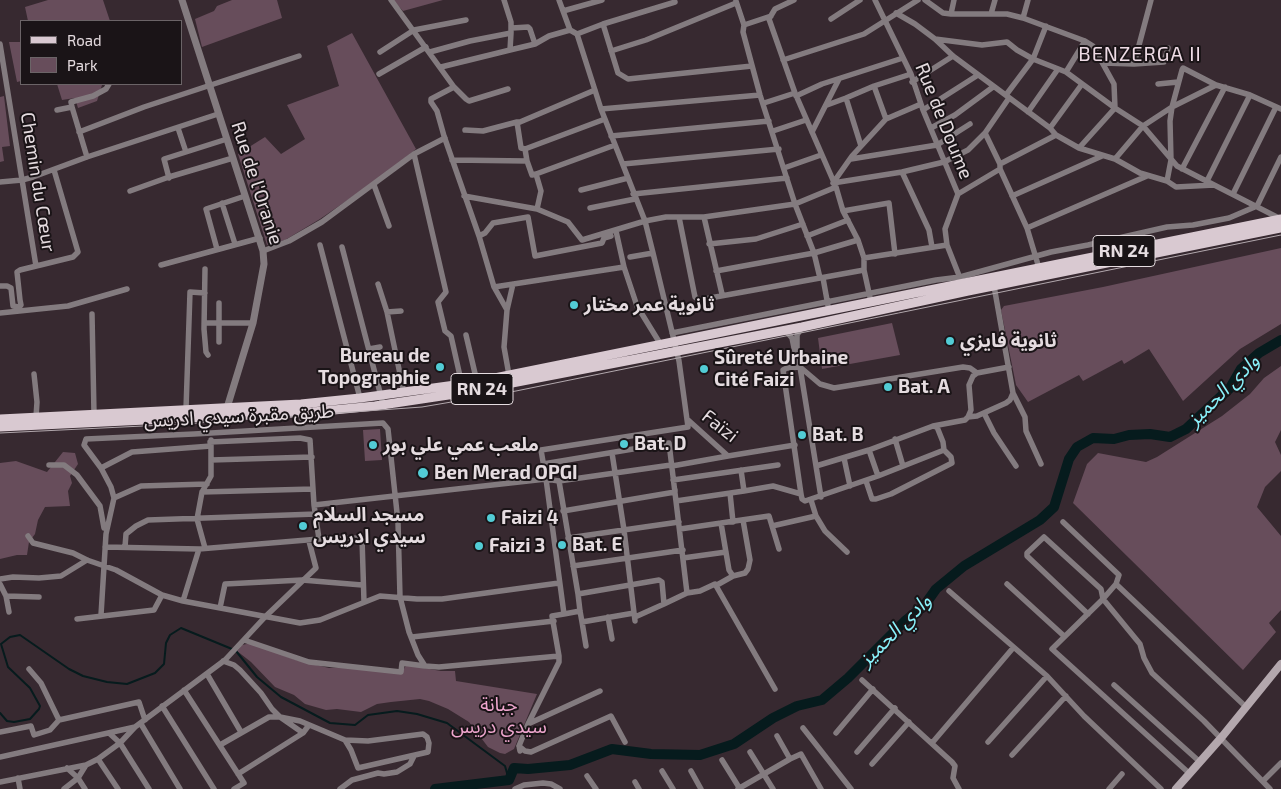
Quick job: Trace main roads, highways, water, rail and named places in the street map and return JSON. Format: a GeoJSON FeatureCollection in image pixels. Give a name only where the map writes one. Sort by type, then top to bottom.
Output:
{"type":"FeatureCollection","features":[{"type":"Feature","properties":{"kind":"main road","name":"RN 24"},"geometry":{"type":"LineString","coordinates":[[0,418],[186,410],[301,412],[383,400],[498,387],[674,342],[784,330],[1039,268],[1281,219]]}},
{"type":"Feature","properties":{"kind":"main road","name":"RN 24"},"geometry":{"type":"LineString","coordinates":[[0,427],[225,412],[360,398],[383,400],[404,393],[510,376],[871,302],[961,286],[994,286],[1281,228]]}},
{"type":"Feature","properties":{"kind":"main road"},"geometry":{"type":"LineString","coordinates":[[1176,789],[1281,665]]}},
{"type":"Feature","properties":{"kind":"waterway","name":"وادي الحميز"},"geometry":{"type":"LineString","coordinates":[[435,789],[509,780],[514,768],[528,769],[570,765],[612,749],[651,754],[700,755],[734,744],[773,718],[797,706],[822,700],[848,678],[905,621],[924,606],[936,589],[964,566],[1040,520],[1054,507],[1069,459],[1077,447],[1093,438],[1114,439],[1129,435],[1150,434],[1170,437],[1186,429],[1230,388],[1241,369],[1259,353],[1281,340]]}},
{"type":"Feature","properties":{"kind":"waterway"},"geometry":{"type":"LineString","coordinates":[[0,713],[7,721],[14,722],[30,719],[40,706],[30,688],[8,667],[1,644],[10,637],[20,635],[69,669],[83,676],[107,682],[127,684],[155,673],[164,664],[166,643],[170,635],[181,628],[232,649]]}},
{"type":"Feature","properties":{"kind":"waterway"},"geometry":{"type":"LineString","coordinates":[[236,651],[257,677],[281,697],[330,723],[355,725],[368,715],[397,711],[417,714],[447,723],[505,766],[509,780]]}},
{"type":"Feature","properties":{"kind":"tram line"},"geometry":{"type":"LineString","coordinates":[[0,433],[184,424],[422,407],[516,391],[1281,235]]}},
{"type":"Feature","properties":{"kind":"place","name":"ثانوية عمر مختار"},"geometry":{"type":"Point","coordinates":[574,305]}},
{"type":"Feature","properties":{"kind":"place","name":"ثانوية فايزي"},"geometry":{"type":"Point","coordinates":[950,341]}},
{"type":"Feature","properties":{"kind":"place","name":"Bureau de Topographie"},"geometry":{"type":"Point","coordinates":[440,367]}},
{"type":"Feature","properties":{"kind":"place","name":"Sûreté Urbaine Cité Faizi"},"geometry":{"type":"Point","coordinates":[704,369]}},
{"type":"Feature","properties":{"kind":"place","name":"Bat. A"},"geometry":{"type":"Point","coordinates":[888,387]}},
{"type":"Feature","properties":{"kind":"place","name":"Bat. B"},"geometry":{"type":"Point","coordinates":[802,435]}},
{"type":"Feature","properties":{"kind":"place","name":"Bat. D"},"geometry":{"type":"Point","coordinates":[624,444]}},
{"type":"Feature","properties":{"kind":"place","name":"ملعب عمي علي بور"},"geometry":{"type":"Point","coordinates":[373,445]}},
{"type":"Feature","properties":{"kind":"place","name":"Ben Merad OPGI"},"geometry":{"type":"Point","coordinates":[423,473]}},
{"type":"Feature","properties":{"kind":"place","name":"Faizi 4"},"geometry":{"type":"Point","coordinates":[491,518]}},
{"type":"Feature","properties":{"kind":"place","name":"مسجد السلام سيدي ادريس"},"geometry":{"type":"Point","coordinates":[303,526]}},
{"type":"Feature","properties":{"kind":"place","name":"Bat. E"},"geometry":{"type":"Point","coordinates":[562,545]}},
{"type":"Feature","properties":{"kind":"place","name":"Faizi 3"},"geometry":{"type":"Point","coordinates":[479,546]}},
{"type":"Feature","properties":{"kind":"district","name":"BENZERGA II"},"geometry":{"type":"Point","coordinates":[1140,54]}},
{"type":"Feature","properties":{"kind":"park label","name":"جبانة سيدي دريس"},"geometry":{"type":"Point","coordinates":[499,716]}}]}
